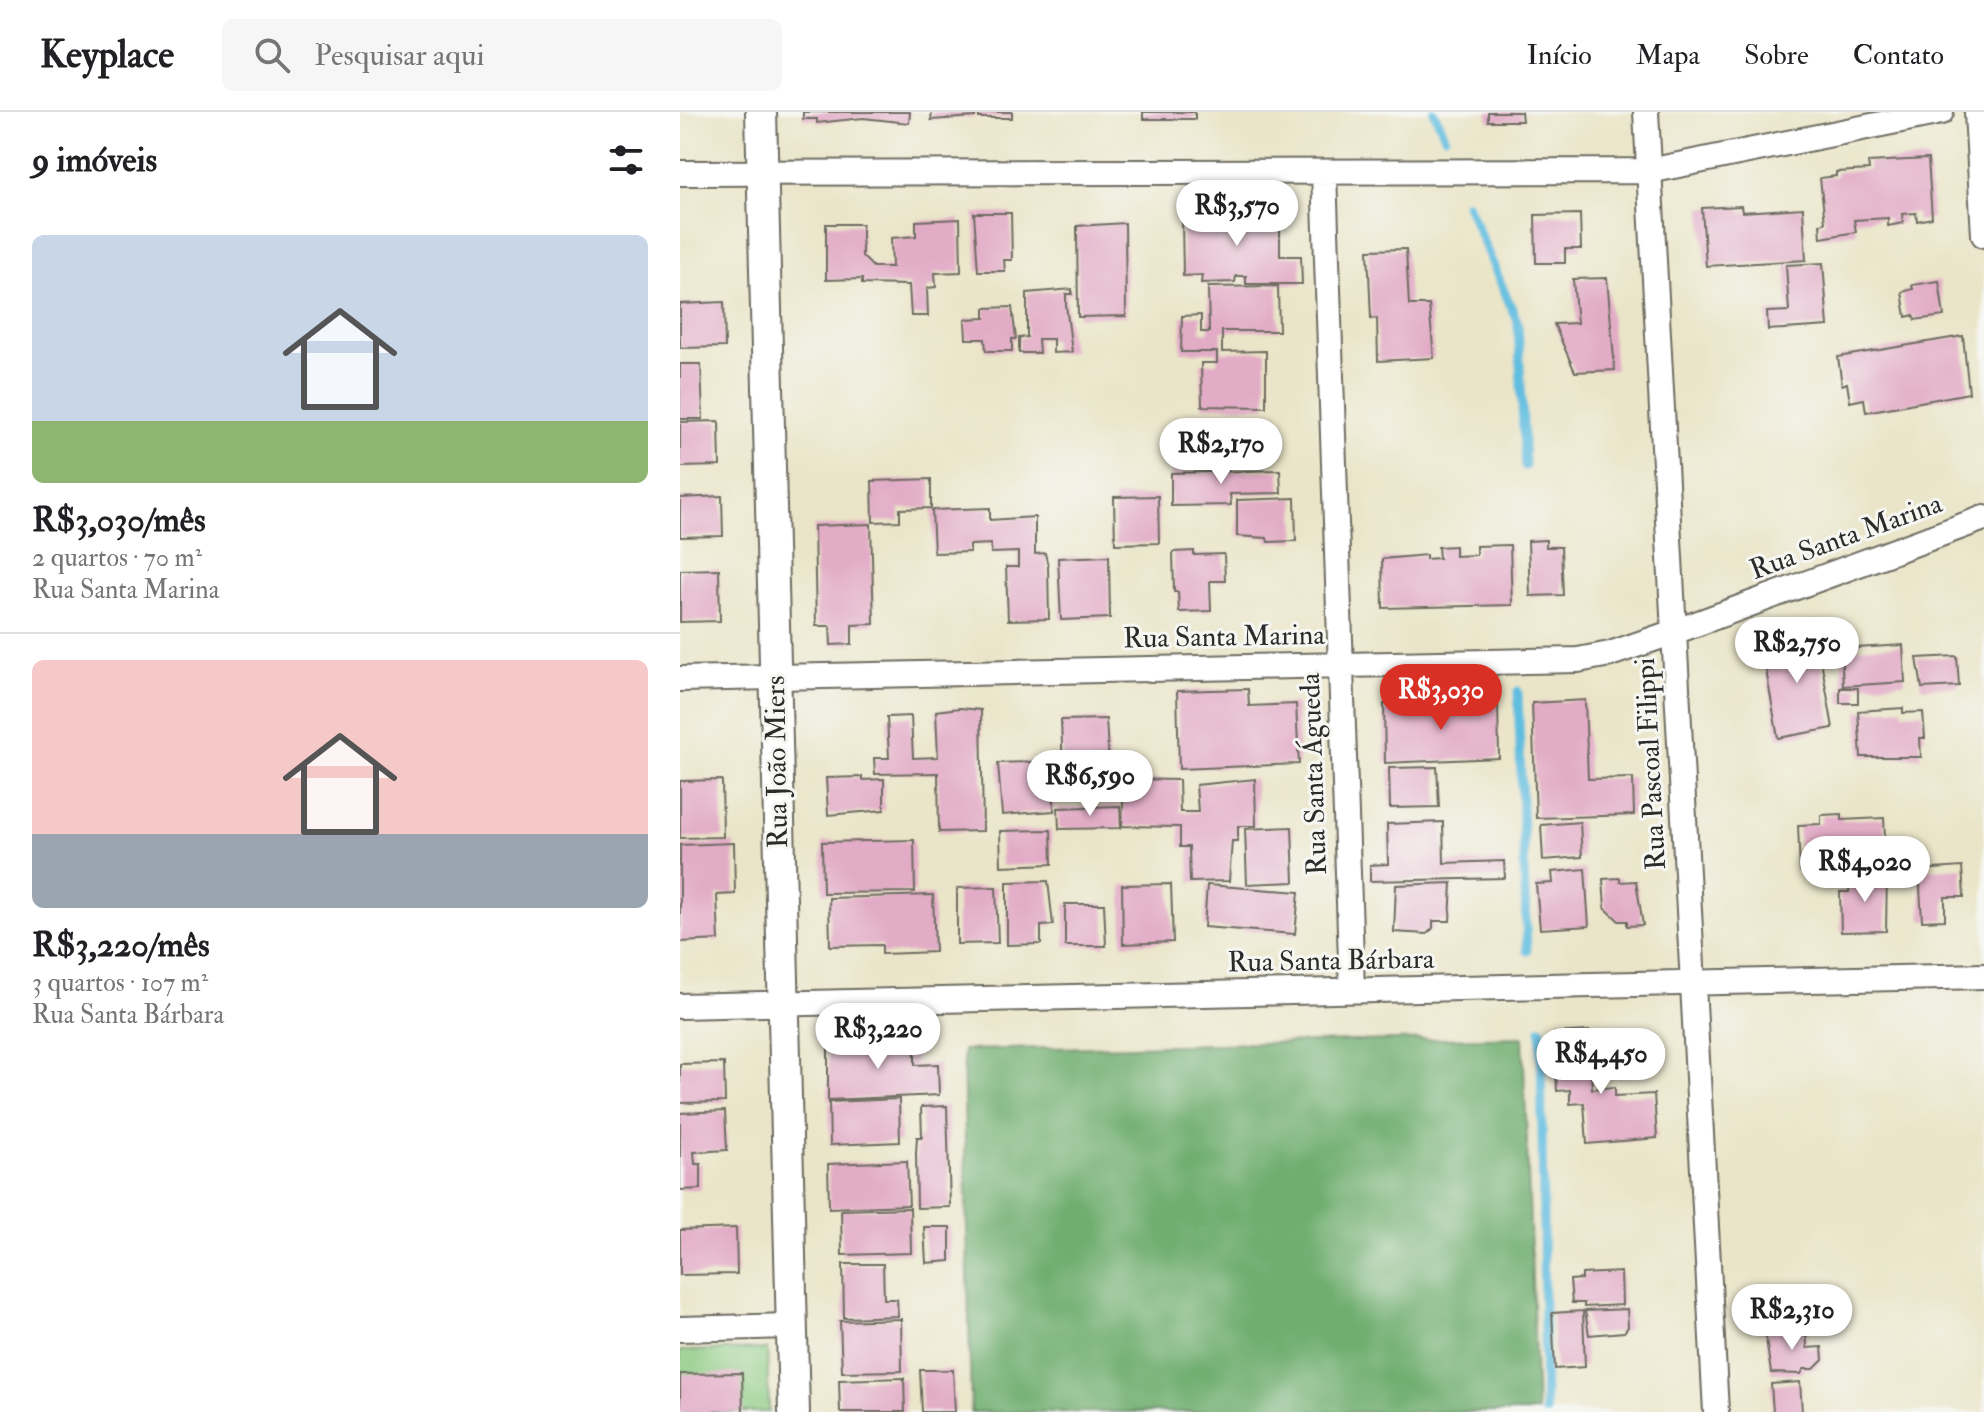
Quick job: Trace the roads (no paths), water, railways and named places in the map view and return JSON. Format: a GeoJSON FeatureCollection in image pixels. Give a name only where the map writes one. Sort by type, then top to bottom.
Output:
{"type":"FeatureCollection","features":[{"type":"Feature","properties":{"kind":"street","name":"Rua João Miers"},"geometry":{"type":"LineString","coordinates":[[761,112],[794,1412]]}},
{"type":"Feature","properties":{"kind":"street","name":"Rua Pascoal Filippi"},"geometry":{"type":"LineString","coordinates":[[1646,112],[1716,1412]]}},
{"type":"Feature","properties":{"kind":"street"},"geometry":{"type":"LineString","coordinates":[[680,173],[1649,171],[1941,112]]}},
{"type":"Feature","properties":{"kind":"street"},"geometry":{"type":"LineString","coordinates":[[1977,112],[1984,235]]}},
{"type":"Feature","properties":{"kind":"street","name":"Rua Santa Águeda"},"geometry":{"type":"LineString","coordinates":[[1324,172],[1352,990]]}},
{"type":"Feature","properties":{"kind":"street","name":"Rua Santa Marina"},"geometry":{"type":"LineString","coordinates":[[680,679],[1578,660],[1610,654],[1674,632],[1984,518]]}},
{"type":"Feature","properties":{"kind":"street","name":"Rua Santa Bárbara"},"geometry":{"type":"LineString","coordinates":[[680,1006],[1984,976]]}},
{"type":"Feature","properties":{"kind":"street"},"geometry":{"type":"LineString","coordinates":[[680,1329],[791,1326]]}},
{"type":"Feature","properties":{"kind":"waterway"},"geometry":{"type":"LineString","coordinates":[[1434,112],[1445,136]]}},
{"type":"Feature","properties":{"kind":"waterway"},"geometry":{"type":"LineString","coordinates":[[1467,204],[1518,323],[1525,466]]}},
{"type":"Feature","properties":{"kind":"waterway"},"geometry":{"type":"LineString","coordinates":[[1518,691],[1527,951]]}},
{"type":"Feature","properties":{"kind":"waterway"},"geometry":{"type":"LineString","coordinates":[[1541,1029],[1545,1412]]}}]}
